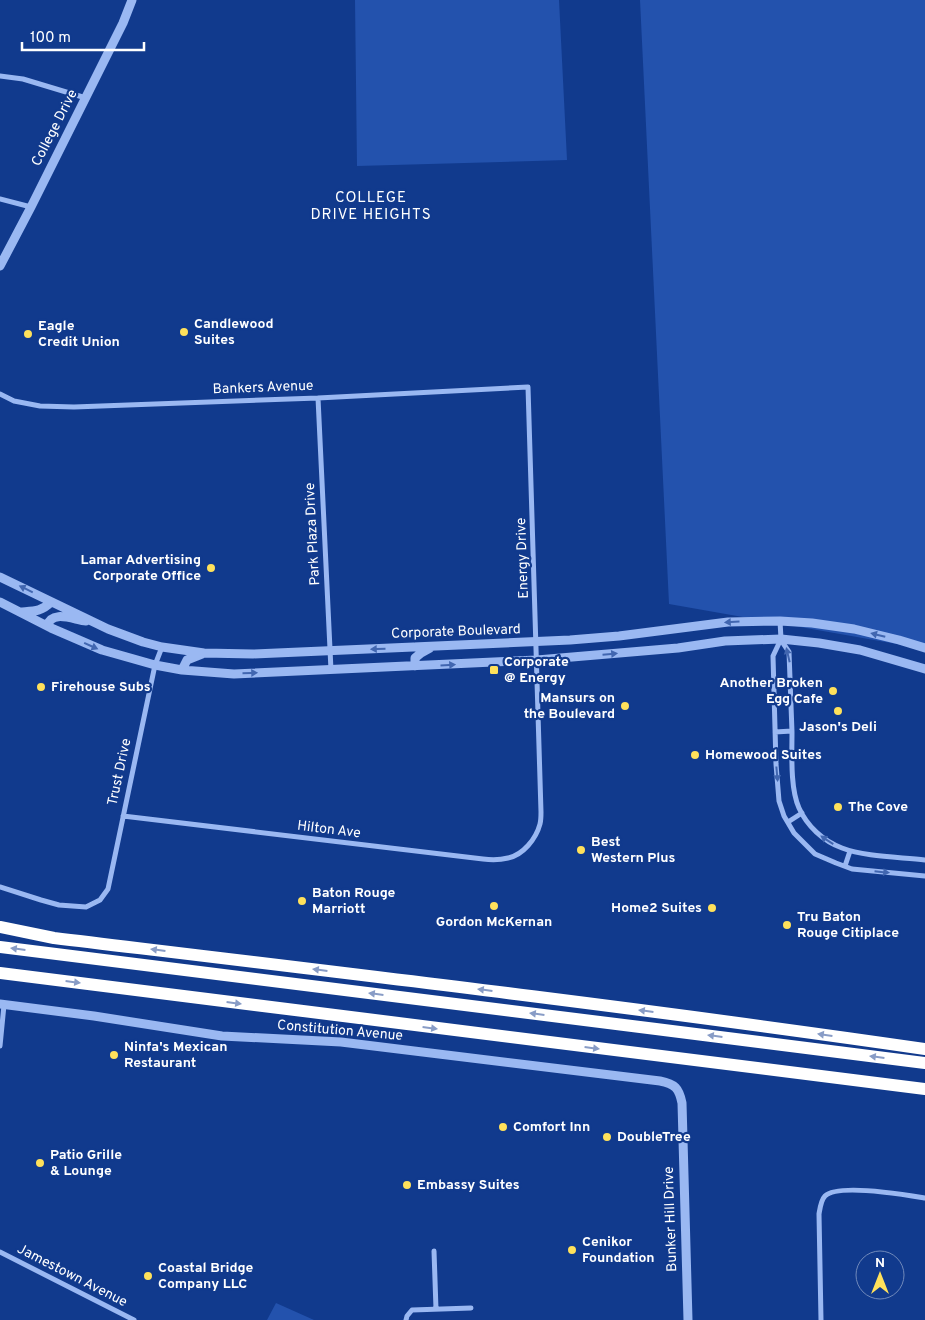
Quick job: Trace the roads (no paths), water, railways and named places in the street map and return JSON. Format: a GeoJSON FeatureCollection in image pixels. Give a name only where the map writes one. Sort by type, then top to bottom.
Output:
{"type":"FeatureCollection","features":[{"type":"Feature","properties":{"kind":"highway"},"geometry":{"type":"LineString","coordinates":[[0,927],[54,938],[720,1020],[925,1049]]}},
{"type":"Feature","properties":{"kind":"highway"},"geometry":{"type":"LineString","coordinates":[[0,947],[925,1063]]}},
{"type":"Feature","properties":{"kind":"highway"},"geometry":{"type":"LineString","coordinates":[[0,973],[925,1089]]}},
{"type":"Feature","properties":{"kind":"highway"},"geometry":{"type":"LineString","coordinates":[[0,977],[25,976]]}},
{"type":"Feature","properties":{"kind":"street","name":"College Drive"},"geometry":{"type":"LineString","coordinates":[[0,266],[86,98],[123,23],[132,0]]}},
{"type":"Feature","properties":{"kind":"street"},"geometry":{"type":"LineString","coordinates":[[0,76],[23,79],[86,98]]}},
{"type":"Feature","properties":{"kind":"street"},"geometry":{"type":"LineString","coordinates":[[0,198],[31,206]]}},
{"type":"Feature","properties":{"kind":"street","name":"Bankers Avenue"},"geometry":{"type":"LineString","coordinates":[[0,394],[14,401],[28,404],[74,407],[318,398],[528,387]]}},
{"type":"Feature","properties":{"kind":"street","name":"Energy Drive"},"geometry":{"type":"LineString","coordinates":[[528,387],[541,812],[540,824],[535,836],[528,845]]}},
{"type":"Feature","properties":{"kind":"street","name":"Park Plaza Drive"},"geometry":{"type":"LineString","coordinates":[[318,398],[331,670]]}},
{"type":"Feature","properties":{"kind":"street","name":"Corporate Boulevard"},"geometry":{"type":"LineString","coordinates":[[0,577],[94,622],[143,642],[162,647],[204,653],[253,654],[536,642],[619,636],[728,622],[780,621],[812,622],[854,629],[925,648]]}},
{"type":"Feature","properties":{"kind":"street"},"geometry":{"type":"LineString","coordinates":[[0,602],[47,626],[102,650],[155,665],[182,670],[234,674],[537,660],[678,648],[725,641],[781,640],[819,643],[860,650],[925,669]]}},
{"type":"Feature","properties":{"kind":"street"},"geometry":{"type":"LineString","coordinates":[[20,612],[45,608],[52,602]]}},
{"type":"Feature","properties":{"kind":"street"},"geometry":{"type":"LineString","coordinates":[[47,626],[48,621],[57,616],[84,622],[94,622]]}},
{"type":"Feature","properties":{"kind":"street"},"geometry":{"type":"LineString","coordinates":[[780,621],[781,640],[773,656],[776,764],[779,801],[784,816],[794,833],[815,854],[836,864],[852,869],[925,876]]}},
{"type":"Feature","properties":{"kind":"street"},"geometry":{"type":"LineString","coordinates":[[781,640],[789,652],[792,763],[795,797],[808,823],[825,840],[850,851],[925,860]]}},
{"type":"Feature","properties":{"kind":"street"},"geometry":{"type":"LineString","coordinates":[[415,666],[415,658],[432,646]]}},
{"type":"Feature","properties":{"kind":"street","name":"Trust Drive"},"geometry":{"type":"LineString","coordinates":[[0,887],[59,904],[86,907],[100,900],[108,888],[155,665],[162,647]]}},
{"type":"Feature","properties":{"kind":"street"},"geometry":{"type":"LineString","coordinates":[[182,670],[187,660],[204,653]]}},
{"type":"Feature","properties":{"kind":"street"},"geometry":{"type":"LineString","coordinates":[[775,732],[792,731]]}},
{"type":"Feature","properties":{"kind":"street"},"geometry":{"type":"LineString","coordinates":[[788,822],[802,813]]}},
{"type":"Feature","properties":{"kind":"street","name":"Hilton Ave"},"geometry":{"type":"LineString","coordinates":[[122,816],[483,859],[498,860],[508,858],[518,854],[528,845]]}},
{"type":"Feature","properties":{"kind":"street"},"geometry":{"type":"LineString","coordinates":[[845,866],[850,851]]}},
{"type":"Feature","properties":{"kind":"street"},"geometry":{"type":"LineString","coordinates":[[0,1046],[2,1004]]}},
{"type":"Feature","properties":{"kind":"street","name":"Constitution Avenue"},"geometry":{"type":"LineString","coordinates":[[2,1004],[222,1036],[341,1042],[660,1081],[670,1083],[676,1088]]}},
{"type":"Feature","properties":{"kind":"street","name":"Bunker Hill Drive"},"geometry":{"type":"LineString","coordinates":[[676,1088],[682,1103],[688,1320]]}},
{"type":"Feature","properties":{"kind":"street"},"geometry":{"type":"LineString","coordinates":[[821,1320],[819,1214],[825,1196],[831,1192],[841,1190],[871,1191],[925,1198]]}},
{"type":"Feature","properties":{"kind":"street"},"geometry":{"type":"LineString","coordinates":[[434,1251],[436,1309]]}},
{"type":"Feature","properties":{"kind":"street","name":"Jamestown Avenue"},"geometry":{"type":"LineString","coordinates":[[0,1252],[134,1320]]}},
{"type":"Feature","properties":{"kind":"street"},"geometry":{"type":"LineString","coordinates":[[406,1320],[412,1310],[471,1308]]}},
{"type":"Feature","properties":{"kind":"place","name":"Candlewood Suites"},"geometry":{"type":"Point","coordinates":[184,332]}},
{"type":"Feature","properties":{"kind":"place","name":"Eagle Credit Union"},"geometry":{"type":"Point","coordinates":[28,334]}},
{"type":"Feature","properties":{"kind":"place","name":"Lamar Advertising Corporate Office"},"geometry":{"type":"Point","coordinates":[211,568]}},
{"type":"Feature","properties":{"kind":"place","name":"Corporate @ Energy"},"geometry":{"type":"Point","coordinates":[494,670]}},
{"type":"Feature","properties":{"kind":"place","name":"Firehouse Subs"},"geometry":{"type":"Point","coordinates":[41,687]}},
{"type":"Feature","properties":{"kind":"place","name":"Another Broken Egg Cafe"},"geometry":{"type":"Point","coordinates":[833,691]}},
{"type":"Feature","properties":{"kind":"place","name":"Mansurs on the Boulevard"},"geometry":{"type":"Point","coordinates":[625,706]}},
{"type":"Feature","properties":{"kind":"place","name":"Jason's Deli"},"geometry":{"type":"Point","coordinates":[838,711]}},
{"type":"Feature","properties":{"kind":"place","name":"Homewood Suites"},"geometry":{"type":"Point","coordinates":[695,755]}},
{"type":"Feature","properties":{"kind":"place","name":"The Cove"},"geometry":{"type":"Point","coordinates":[838,807]}},
{"type":"Feature","properties":{"kind":"place","name":"Best Western Plus"},"geometry":{"type":"Point","coordinates":[581,850]}},
{"type":"Feature","properties":{"kind":"place","name":"Baton Rouge Marriott"},"geometry":{"type":"Point","coordinates":[302,901]}},
{"type":"Feature","properties":{"kind":"place","name":"Gordon McKernan"},"geometry":{"type":"Point","coordinates":[494,906]}},
{"type":"Feature","properties":{"kind":"place","name":"Home2 Suites"},"geometry":{"type":"Point","coordinates":[712,908]}},
{"type":"Feature","properties":{"kind":"place","name":"Tru Baton Rouge Citiplace"},"geometry":{"type":"Point","coordinates":[787,925]}},
{"type":"Feature","properties":{"kind":"place","name":"Ninfa's Mexican Restaurant"},"geometry":{"type":"Point","coordinates":[114,1055]}},
{"type":"Feature","properties":{"kind":"place","name":"Comfort Inn"},"geometry":{"type":"Point","coordinates":[503,1127]}},
{"type":"Feature","properties":{"kind":"place","name":"DoubleTree"},"geometry":{"type":"Point","coordinates":[607,1137]}},
{"type":"Feature","properties":{"kind":"place","name":"Patio Grille & Lounge"},"geometry":{"type":"Point","coordinates":[40,1163]}},
{"type":"Feature","properties":{"kind":"place","name":"Embassy Suites"},"geometry":{"type":"Point","coordinates":[407,1185]}},
{"type":"Feature","properties":{"kind":"place","name":"Cenikor Foundation"},"geometry":{"type":"Point","coordinates":[572,1250]}},
{"type":"Feature","properties":{"kind":"place","name":"Coastal Bridge Company LLC"},"geometry":{"type":"Point","coordinates":[148,1276]}},
{"type":"Feature","properties":{"kind":"district","name":"COLLEGE DRIVE HEIGHTS"},"geometry":{"type":"Point","coordinates":[371,206]}}]}
